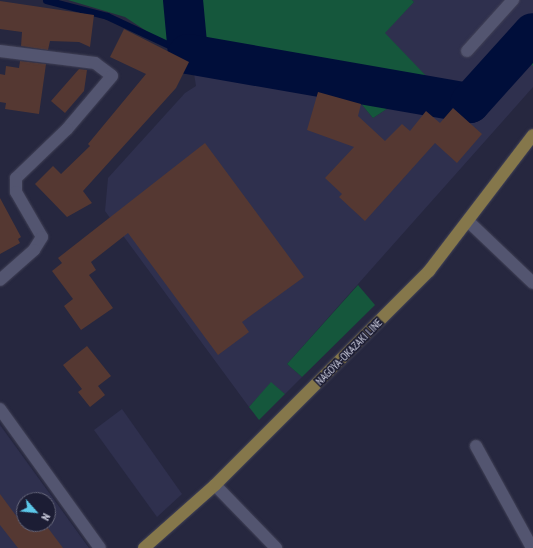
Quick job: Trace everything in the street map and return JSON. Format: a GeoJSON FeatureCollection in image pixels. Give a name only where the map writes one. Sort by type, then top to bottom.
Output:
{"type":"FeatureCollection","features":[{"type":"Feature","properties":{"kind":"main road","name":"NAGOYA-OKAZAKI LINE"},"geometry":{"type":"LineString","coordinates":[[144,548],[215,485],[382,320],[469,222],[533,135]]}},
{"type":"Feature","properties":{"kind":"street"},"geometry":{"type":"LineString","coordinates":[[467,52],[513,0]]}},
{"type":"Feature","properties":{"kind":"street"},"geometry":{"type":"LineString","coordinates":[[0,51],[95,63],[112,76],[67,129],[16,178],[16,192],[42,237],[34,250],[0,280]]}},
{"type":"Feature","properties":{"kind":"street"},"geometry":{"type":"LineString","coordinates":[[469,222],[533,283]]}},
{"type":"Feature","properties":{"kind":"street"},"geometry":{"type":"LineString","coordinates":[[0,409],[100,548]]}},
{"type":"Feature","properties":{"kind":"street"},"geometry":{"type":"LineString","coordinates":[[476,446],[532,548]]}},
{"type":"Feature","properties":{"kind":"street"},"geometry":{"type":"LineString","coordinates":[[215,485],[276,548]]}},
{"type":"Feature","properties":{"kind":"shaded area"},"geometry":{"type":"Polygon","coordinates":[[[412,0],[533,0],[533,87],[287,364],[302,377],[285,394],[271,383],[249,407],[105,211],[108,178],[185,93],[196,86],[192,61],[348,88],[373,118],[405,97],[454,105],[384,33],[414,2],[412,0]]]}},
{"type":"Feature","properties":{"kind":"shaded area"},"geometry":{"type":"Polygon","coordinates":[[[122,409],[182,494],[157,517],[94,430],[122,409]]]}},
{"type":"Feature","properties":{"kind":"shaded area"},"geometry":{"type":"Polygon","coordinates":[[[0,425],[48,492],[16,492],[16,532],[56,532],[56,502],[89,548],[0,548],[0,425]]]}},
{"type":"Feature","properties":{"kind":"green space"},"geometry":{"type":"Polygon","coordinates":[[[68,0],[412,0],[414,2],[385,33],[454,105],[405,97],[373,118],[348,88],[192,61],[125,17],[68,0]]]}},
{"type":"Feature","properties":{"kind":"green space"},"geometry":{"type":"Polygon","coordinates":[[[533,16],[533,66],[508,43],[533,16]]]}},
{"type":"Feature","properties":{"kind":"green space"},"geometry":{"type":"Polygon","coordinates":[[[358,285],[375,305],[302,377],[287,364],[358,285]]]}},
{"type":"Feature","properties":{"kind":"green space"},"geometry":{"type":"Polygon","coordinates":[[[271,382],[285,394],[259,420],[249,407],[271,382]]]}},
{"type":"Feature","properties":{"kind":"building"},"geometry":{"type":"Polygon","coordinates":[[[0,1],[94,15],[90,47],[79,42],[50,41],[48,50],[21,46],[22,32],[0,29],[0,1]]]}},
{"type":"Feature","properties":{"kind":"building"},"geometry":{"type":"Polygon","coordinates":[[[124,29],[189,62],[176,88],[83,191],[92,203],[67,217],[35,184],[53,166],[61,174],[90,146],[88,144],[146,74],[110,57],[124,29]]]}},
{"type":"Feature","properties":{"kind":"building"},"geometry":{"type":"Polygon","coordinates":[[[20,61],[46,64],[39,114],[5,109],[6,103],[0,102],[0,74],[5,75],[6,66],[19,68],[20,61]]]}},
{"type":"Feature","properties":{"kind":"building"},"geometry":{"type":"Polygon","coordinates":[[[79,69],[87,70],[84,91],[65,113],[51,101],[79,69]]]}},
{"type":"Feature","properties":{"kind":"building"},"geometry":{"type":"Polygon","coordinates":[[[318,92],[361,104],[358,116],[385,141],[402,124],[410,131],[426,111],[440,123],[453,108],[482,134],[457,163],[435,143],[365,221],[339,197],[342,194],[325,178],[354,147],[307,130],[318,92]]]}},
{"type":"Feature","properties":{"kind":"building"},"geometry":{"type":"Polygon","coordinates":[[[205,143],[304,277],[242,322],[249,332],[218,355],[128,233],[91,262],[96,270],[89,275],[113,308],[81,330],[64,306],[73,299],[52,271],[62,263],[58,258],[205,143]]]}},
{"type":"Feature","properties":{"kind":"building"},"geometry":{"type":"Polygon","coordinates":[[[0,198],[21,237],[18,239],[20,243],[0,254],[0,198]]]}},
{"type":"Feature","properties":{"kind":"building"},"geometry":{"type":"Polygon","coordinates":[[[87,346],[111,376],[98,386],[105,395],[90,407],[78,392],[82,389],[63,365],[87,346]]]}},
{"type":"Feature","properties":{"kind":"building"},"geometry":{"type":"Polygon","coordinates":[[[0,494],[16,516],[16,532],[51,532],[63,548],[18,548],[0,525],[0,494]]]}},
{"type":"Feature","properties":{"kind":"waterway"},"geometry":{"type":"LineString","coordinates":[[46,0],[107,16],[188,54]]}},
{"type":"Feature","properties":{"kind":"waterway"},"geometry":{"type":"LineString","coordinates":[[183,0],[188,54],[470,103],[533,33]]}}]}
